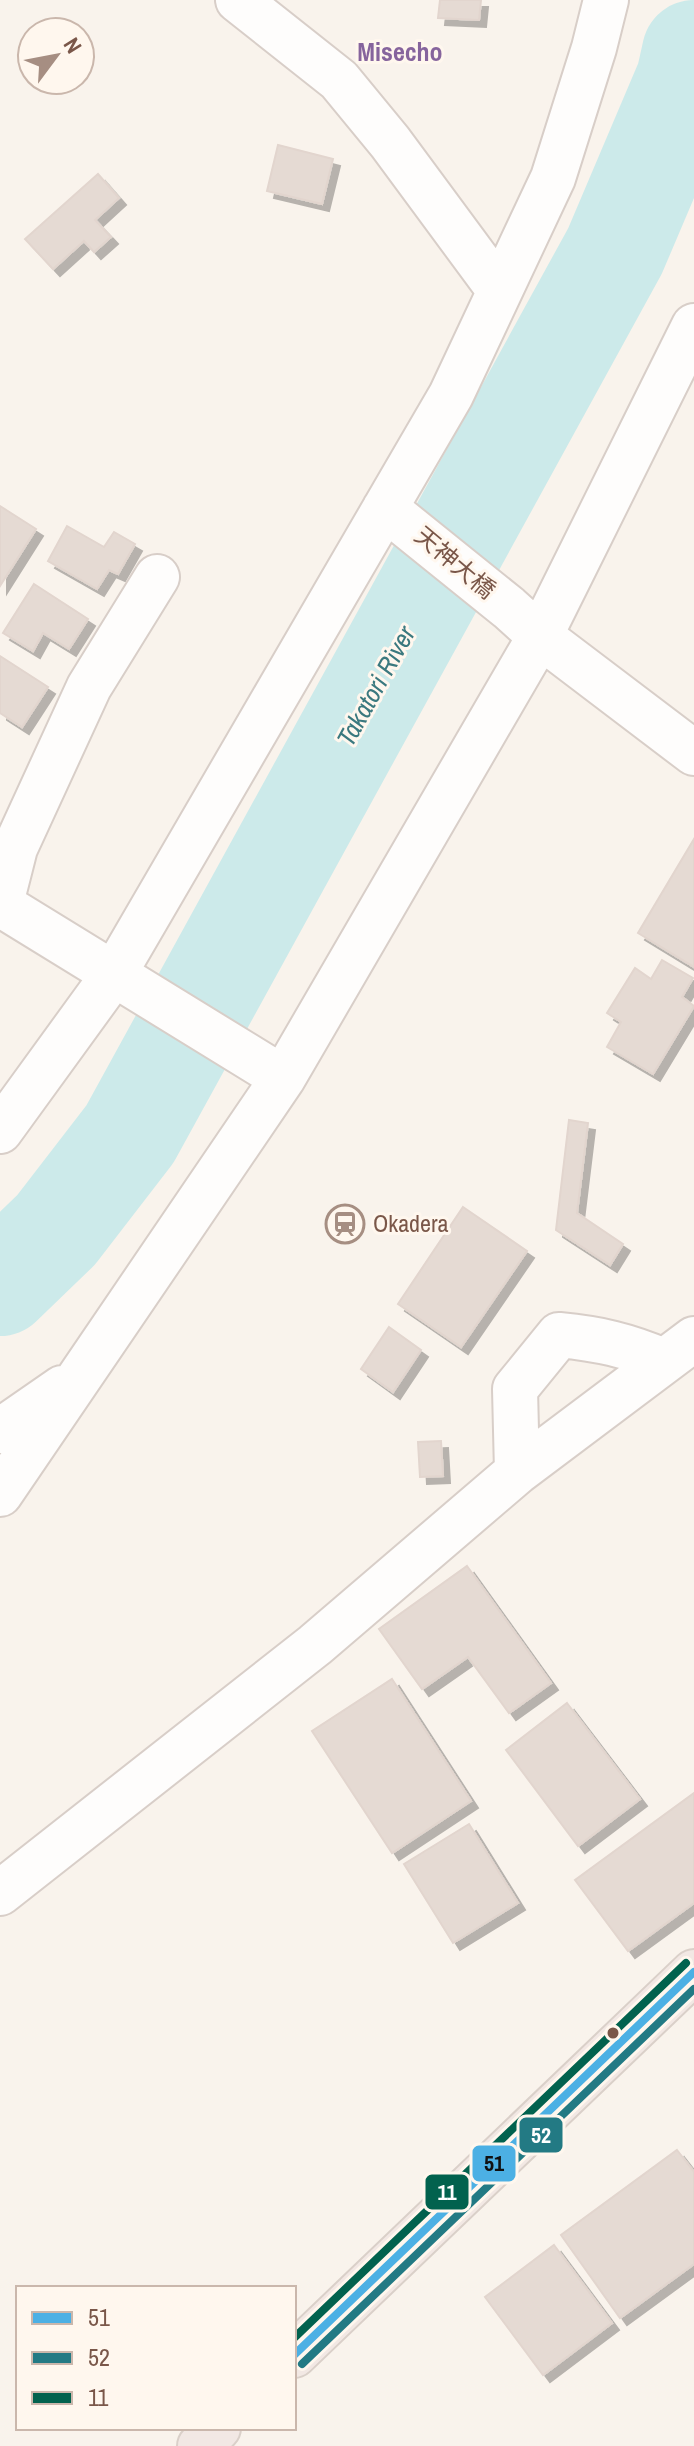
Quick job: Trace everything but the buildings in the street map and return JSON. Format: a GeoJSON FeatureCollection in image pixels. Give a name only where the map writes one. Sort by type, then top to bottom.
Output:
{"type":"FeatureCollection","features":[{"type":"Feature","properties":{"kind":"highway"},"geometry":{"type":"LineString","coordinates":[[296,2353],[694,1972]]}},
{"type":"Feature","properties":{"kind":"highway"},"geometry":{"type":"LineString","coordinates":[[200,2446],[216,2430]]}},
{"type":"Feature","properties":{"kind":"street"},"geometry":{"type":"LineString","coordinates":[[238,0],[339,80],[390,142],[500,291]]}},
{"type":"Feature","properties":{"kind":"street"},"geometry":{"type":"LineString","coordinates":[[0,1131],[126,981],[393,513],[553,178],[606,0]]}},
{"type":"Feature","properties":{"kind":"street"},"geometry":{"type":"LineString","coordinates":[[0,1494],[80,1376],[274,1072],[694,326]]}},
{"type":"Feature","properties":{"kind":"street","name":"天神大橋"},"geometry":{"type":"LineString","coordinates":[[393,513],[525,622],[694,753]]}},
{"type":"Feature","properties":{"kind":"street"},"geometry":{"type":"LineString","coordinates":[[157,577],[89,687],[15,848],[0,905],[274,1072]]}},
{"type":"Feature","properties":{"kind":"street"},"geometry":{"type":"LineString","coordinates":[[517,1472],[515,1389],[559,1335],[598,1339],[636,1349],[684,1352]]}},
{"type":"Feature","properties":{"kind":"street"},"geometry":{"type":"LineString","coordinates":[[0,1893],[315,1645],[517,1472],[684,1352]]}},
{"type":"Feature","properties":{"kind":"street"},"geometry":{"type":"LineString","coordinates":[[0,1431],[80,1376]]}},
{"type":"Feature","properties":{"kind":"waterway","name":"Takatori River"},"geometry":{"type":"LineString","coordinates":[[0,1284],[56,1230],[130,1134],[615,251],[688,79],[694,52]]}},
{"type":"Feature","properties":{"kind":"transit line","name":"11"},"geometry":{"type":"LineString","coordinates":[[296,2336],[686,1963]]}},
{"type":"Feature","properties":{"kind":"transit line","name":"51"},"geometry":{"type":"LineString","coordinates":[[296,2353],[694,1972]]}},
{"type":"Feature","properties":{"kind":"transit line","name":"52"},"geometry":{"type":"LineString","coordinates":[[302,2364],[694,1989]]}},
{"type":"Feature","properties":{"kind":"place","name":"Okadera"},"geometry":{"type":"Point","coordinates":[345,1224]}},
{"type":"Feature","properties":{"kind":"district","name":"Misecho"},"geometry":{"type":"Point","coordinates":[400,52]}}]}
